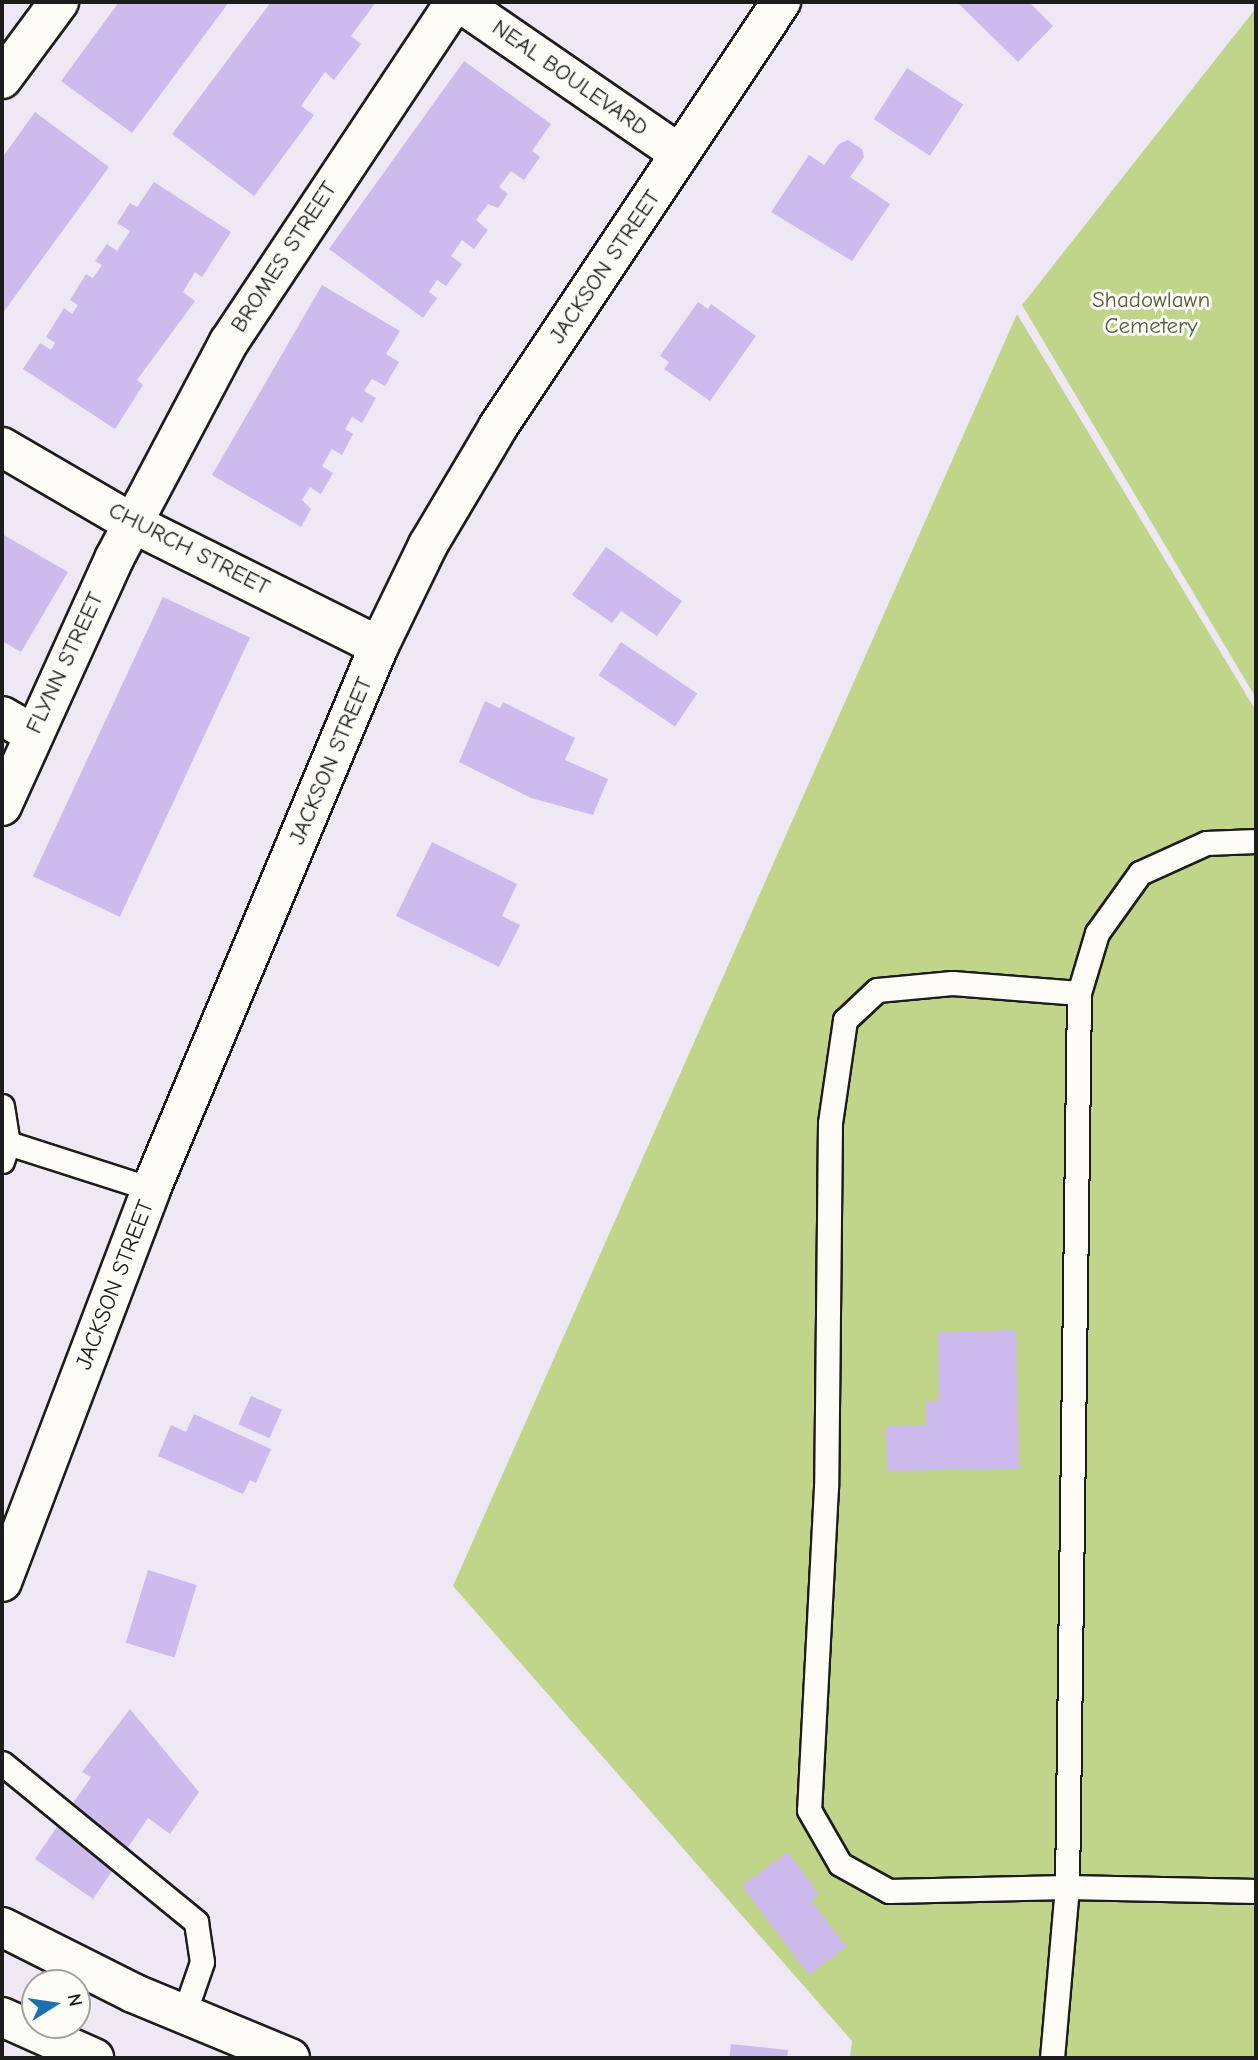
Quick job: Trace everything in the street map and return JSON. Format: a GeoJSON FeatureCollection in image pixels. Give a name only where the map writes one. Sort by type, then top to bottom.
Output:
{"type":"FeatureCollection","features":[{"type":"Feature","properties":{"kind":"main road"},"geometry":{"type":"LineString","coordinates":[[2,79],[59,2]]}},
{"type":"Feature","properties":{"kind":"main road","name":"NEAL BOULEVARD"},"geometry":{"type":"LineString","coordinates":[[457,2],[680,154]]}},
{"type":"Feature","properties":{"kind":"main road","name":"BROMES STREET"},"geometry":{"type":"LineString","coordinates":[[132,523],[229,342],[457,2]]}},
{"type":"Feature","properties":{"kind":"main road","name":"JACKSON STREET"},"geometry":{"type":"LineString","coordinates":[[2,1582],[151,1189],[379,646],[428,545],[498,427],[781,2]]}},
{"type":"Feature","properties":{"kind":"main road","name":"CHURCH STREET"},"geometry":{"type":"LineString","coordinates":[[2,447],[132,523],[379,646]]}},
{"type":"Feature","properties":{"kind":"main road","name":"FLYNN STREET"},"geometry":{"type":"LineString","coordinates":[[2,806],[17,724],[132,523]]}},
{"type":"Feature","properties":{"kind":"main road"},"geometry":{"type":"LineString","coordinates":[[2,1927],[184,2014],[290,2058]]}},
{"type":"Feature","properties":{"kind":"main road"},"geometry":{"type":"LineString","coordinates":[[11,2026],[94,2058]]}},
{"type":"Feature","properties":{"kind":"lane"},"geometry":{"type":"LineString","coordinates":[[1052,2058],[1067,1887],[1079,993],[1097,933],[1140,873],[1206,843],[1256,841]]}},
{"type":"Feature","properties":{"kind":"lane"},"geometry":{"type":"LineString","coordinates":[[1079,993],[952,984],[877,990],[845,1020],[830,1123],[826,1487],[809,1810],[840,1864],[889,1891],[1067,1887],[1256,1891]]}},
{"type":"Feature","properties":{"kind":"lane"},"geometry":{"type":"LineString","coordinates":[[2,1106],[5,1152],[151,1189]]}},
{"type":"Feature","properties":{"kind":"lane"},"geometry":{"type":"LineString","coordinates":[[2,1763],[195,1922],[202,1962],[184,2014]]}},
{"type":"Feature","properties":{"kind":"green space","name":"Shadowlawn Cemetery"},"geometry":{"type":"Polygon","coordinates":[[[1256,8],[1256,698],[1022,305],[1256,8]]]}},
{"type":"Feature","properties":{"kind":"green space"},"geometry":{"type":"Polygon","coordinates":[[[1017,314],[1256,711],[1256,2058],[850,2058],[852,2041],[453,1586],[1017,314]]]}},
{"type":"Feature","properties":{"kind":"building"},"geometry":{"type":"Polygon","coordinates":[[[119,2],[229,2],[132,133],[61,81],[119,2]]]}},
{"type":"Feature","properties":{"kind":"building"},"geometry":{"type":"Polygon","coordinates":[[[271,2],[376,2],[351,36],[361,44],[334,80],[325,72],[301,106],[314,115],[254,196],[172,134],[271,2]]]}},
{"type":"Feature","properties":{"kind":"building"},"geometry":{"type":"Polygon","coordinates":[[[1029,2],[1053,26],[1018,62],[959,4],[1029,2]]]}},
{"type":"Feature","properties":{"kind":"building"},"geometry":{"type":"Polygon","coordinates":[[[464,61],[551,124],[532,151],[540,157],[524,180],[511,171],[499,187],[508,194],[498,208],[488,204],[476,220],[488,230],[474,249],[462,240],[451,256],[462,264],[446,286],[437,280],[429,292],[437,298],[423,318],[329,249],[464,61]]]}},
{"type":"Feature","properties":{"kind":"building"},"geometry":{"type":"Polygon","coordinates":[[[907,68],[963,104],[930,156],[874,119],[907,68]]]}},
{"type":"Feature","properties":{"kind":"building"},"geometry":{"type":"Polygon","coordinates":[[[35,112],[109,167],[2,314],[2,158],[35,112]]]}},
{"type":"Feature","properties":{"kind":"building"},"geometry":{"type":"Polygon","coordinates":[[[848,140],[862,149],[864,157],[850,177],[890,204],[852,261],[771,212],[809,155],[824,165],[839,144],[848,140]]]}},
{"type":"Feature","properties":{"kind":"building"},"geometry":{"type":"Polygon","coordinates":[[[154,182],[231,232],[202,277],[195,272],[183,292],[195,301],[137,380],[143,385],[115,429],[23,369],[40,343],[51,350],[55,343],[46,337],[64,308],[72,314],[78,305],[70,300],[86,274],[93,278],[102,265],[95,261],[107,244],[117,251],[130,231],[117,223],[130,203],[137,207],[154,182]]]}},
{"type":"Feature","properties":{"kind":"building"},"geometry":{"type":"Polygon","coordinates":[[[322,285],[400,331],[386,354],[399,362],[385,386],[372,379],[364,391],[376,398],[362,423],[352,417],[345,429],[353,434],[342,455],[332,449],[322,466],[333,473],[321,494],[310,487],[302,500],[311,509],[301,527],[212,475],[322,285]]]}},
{"type":"Feature","properties":{"kind":"building"},"geometry":{"type":"Polygon","coordinates":[[[698,302],[708,309],[711,304],[756,336],[710,401],[664,369],[669,362],[660,356],[698,302]]]}},
{"type":"Feature","properties":{"kind":"building"},"geometry":{"type":"Polygon","coordinates":[[[2,534],[68,572],[21,652],[2,641],[2,534]]]}},
{"type":"Feature","properties":{"kind":"building"},"geometry":{"type":"Polygon","coordinates":[[[606,547],[682,601],[657,636],[621,611],[612,623],[572,595],[606,547]]]}},
{"type":"Feature","properties":{"kind":"building"},"geometry":{"type":"Polygon","coordinates":[[[163,597],[250,638],[120,917],[33,876],[163,597]]]}},
{"type":"Feature","properties":{"kind":"building"},"geometry":{"type":"Polygon","coordinates":[[[621,642],[697,693],[675,727],[599,675],[621,642]]]}},
{"type":"Feature","properties":{"kind":"building"},"geometry":{"type":"Polygon","coordinates":[[[485,701],[500,708],[503,702],[575,738],[565,760],[608,779],[593,815],[531,798],[459,762],[485,701]]]}},
{"type":"Feature","properties":{"kind":"building"},"geometry":{"type":"Polygon","coordinates":[[[432,842],[517,884],[502,916],[520,925],[499,967],[396,916],[432,842]]]}},
{"type":"Feature","properties":{"kind":"building"},"geometry":{"type":"Polygon","coordinates":[[[1016,1330],[1019,1469],[887,1471],[886,1426],[926,1425],[926,1401],[939,1401],[938,1332],[1016,1330]]]}},
{"type":"Feature","properties":{"kind":"building"},"geometry":{"type":"Polygon","coordinates":[[[251,1396],[282,1410],[269,1438],[238,1424],[251,1396]]]}},
{"type":"Feature","properties":{"kind":"building"},"geometry":{"type":"Polygon","coordinates":[[[194,1414],[271,1449],[256,1483],[250,1480],[243,1494],[158,1456],[171,1425],[186,1432],[194,1414]]]}},
{"type":"Feature","properties":{"kind":"building"},"geometry":{"type":"Polygon","coordinates":[[[148,1570],[197,1585],[175,1658],[126,1643],[148,1570]]]}},
{"type":"Feature","properties":{"kind":"building"},"geometry":{"type":"Polygon","coordinates":[[[130,1709],[199,1792],[170,1834],[148,1818],[93,1899],[35,1859],[91,1777],[82,1772],[130,1709]]]}},
{"type":"Feature","properties":{"kind":"building"},"geometry":{"type":"Polygon","coordinates":[[[788,1852],[819,1894],[811,1900],[846,1947],[809,1975],[742,1886],[788,1852]]]}},
{"type":"Feature","properties":{"kind":"building"},"geometry":{"type":"Polygon","coordinates":[[[731,2044],[788,2050],[787,2058],[729,2058],[731,2044]]]}}]}
